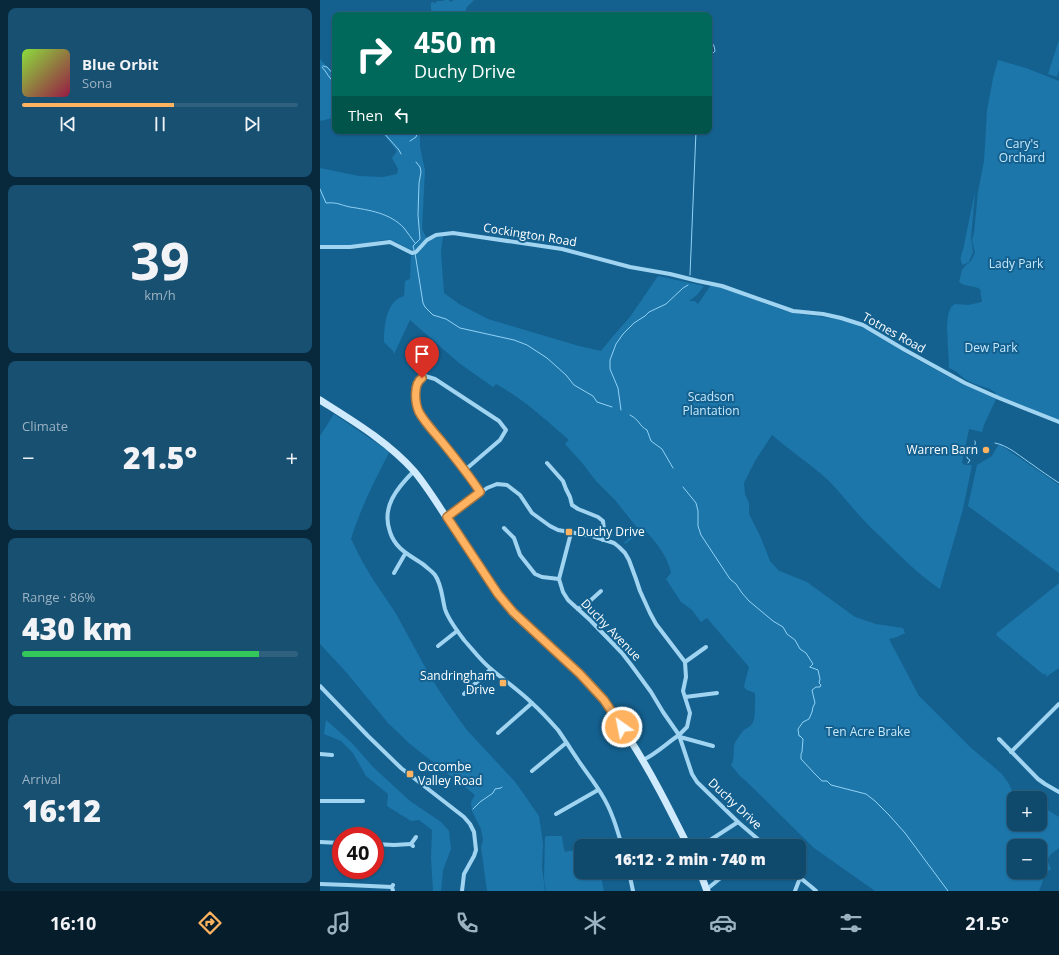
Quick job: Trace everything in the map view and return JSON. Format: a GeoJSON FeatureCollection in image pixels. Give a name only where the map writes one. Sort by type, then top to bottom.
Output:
{"type":"FeatureCollection","features":[{"type":"Feature","properties":{"kind":"street","name":"Cockington Road"},"geometry":{"type":"LineString","coordinates":[[320,246],[350,247],[390,242],[412,253],[420,249],[427,240],[436,236],[453,233],[562,249],[630,267],[670,274],[688,279]]}},
{"type":"Feature","properties":{"kind":"street","name":"Totnes Road"},"geometry":{"type":"LineString","coordinates":[[688,279],[722,286],[793,311],[833,316],[863,325],[904,350],[965,383],[1059,422]]}},
{"type":"Feature","properties":{"kind":"street"},"geometry":{"type":"LineString","coordinates":[[465,470],[500,440],[506,430],[499,421],[434,379],[425,376],[419,380],[416,389],[419,412],[465,470],[480,492]]}},
{"type":"Feature","properties":{"kind":"street"},"geometry":{"type":"LineString","coordinates":[[320,400],[378,438],[401,457],[414,471],[447,517],[498,594],[513,612],[571,664],[614,715],[643,760],[684,839]]}},
{"type":"Feature","properties":{"kind":"street"},"geometry":{"type":"LineString","coordinates":[[547,463],[563,481],[572,505],[598,517],[603,521],[603,540]]}},
{"type":"Feature","properties":{"kind":"street"},"geometry":{"type":"LineString","coordinates":[[414,471],[401,484],[388,509],[387,517],[390,532],[405,554],[420,562],[434,573],[439,581],[445,611],[458,631],[491,669],[532,703],[559,731],[602,796],[612,816],[620,839]]}},
{"type":"Feature","properties":{"kind":"street"},"geometry":{"type":"LineString","coordinates":[[447,517],[487,488],[497,484],[507,485],[520,495],[532,513],[558,530],[592,536],[614,544],[625,553],[640,591],[656,624],[685,662],[686,677],[683,691],[690,713],[687,727],[680,736],[662,747],[652,756],[643,760]]}},
{"type":"Feature","properties":{"kind":"street"},"geometry":{"type":"LineString","coordinates":[[504,528],[514,538],[520,555],[535,574],[542,577],[559,579],[572,533]]}},
{"type":"Feature","properties":{"kind":"street"},"geometry":{"type":"LineString","coordinates":[[394,573],[405,554]]}},
{"type":"Feature","properties":{"kind":"street","name":"Duchy Avenue"},"geometry":{"type":"LineString","coordinates":[[559,579],[563,592],[568,600],[622,653],[652,692],[663,712],[680,736]]}},
{"type":"Feature","properties":{"kind":"street"},"geometry":{"type":"LineString","coordinates":[[578,609],[601,591]]}},
{"type":"Feature","properties":{"kind":"street"},"geometry":{"type":"LineString","coordinates":[[438,646],[458,631]]}},
{"type":"Feature","properties":{"kind":"street"},"geometry":{"type":"LineString","coordinates":[[685,662],[706,647]]}},
{"type":"Feature","properties":{"kind":"street"},"geometry":{"type":"LineString","coordinates":[[464,694],[491,669]]}},
{"type":"Feature","properties":{"kind":"street"},"geometry":{"type":"LineString","coordinates":[[320,686],[401,768],[464,817],[470,824],[474,832],[476,850],[464,874],[462,891]]}},
{"type":"Feature","properties":{"kind":"street"},"geometry":{"type":"LineString","coordinates":[[685,697],[717,693]]}},
{"type":"Feature","properties":{"kind":"street"},"geometry":{"type":"LineString","coordinates":[[498,733],[532,703]]}},
{"type":"Feature","properties":{"kind":"street"},"geometry":{"type":"LineString","coordinates":[[1011,752],[1059,704]]}},
{"type":"Feature","properties":{"kind":"street"},"geometry":{"type":"LineString","coordinates":[[680,736],[713,746]]}},
{"type":"Feature","properties":{"kind":"street","name":"Duchy Drive"},"geometry":{"type":"LineString","coordinates":[[680,736],[692,774],[697,782],[757,839]]}},
{"type":"Feature","properties":{"kind":"street"},"geometry":{"type":"LineString","coordinates":[[999,739],[1038,779],[1059,792]]}},
{"type":"Feature","properties":{"kind":"street"},"geometry":{"type":"LineString","coordinates":[[532,771],[566,743]]}},
{"type":"Feature","properties":{"kind":"street"},"geometry":{"type":"LineString","coordinates":[[320,754],[332,755]]}},
{"type":"Feature","properties":{"kind":"street"},"geometry":{"type":"LineString","coordinates":[[556,814],[598,790]]}},
{"type":"Feature","properties":{"kind":"street"},"geometry":{"type":"LineString","coordinates":[[320,801],[363,801]]}},
{"type":"Feature","properties":{"kind":"street"},"geometry":{"type":"LineString","coordinates":[[712,839],[738,822]]}},
{"type":"Feature","properties":{"kind":"street"},"geometry":{"type":"LineString","coordinates":[[384,844],[412,845],[416,837]]}},
{"type":"Feature","properties":{"kind":"street"},"geometry":{"type":"LineString","coordinates":[[320,842],[332,843]]}},
{"type":"Feature","properties":{"kind":"street"},"geometry":{"type":"LineString","coordinates":[[394,845],[398,850]]}},
{"type":"Feature","properties":{"kind":"street"},"geometry":{"type":"LineString","coordinates":[[630,879],[633,891]]}},
{"type":"Feature","properties":{"kind":"street"},"geometry":{"type":"LineString","coordinates":[[703,879],[707,890],[720,879]]}},
{"type":"Feature","properties":{"kind":"street"},"geometry":{"type":"LineString","coordinates":[[795,891],[800,879]]}},
{"type":"Feature","properties":{"kind":"street"},"geometry":{"type":"LineString","coordinates":[[801,879],[816,891]]}},
{"type":"Feature","properties":{"kind":"street"},"geometry":{"type":"LineString","coordinates":[[320,884],[393,888]]}},
{"type":"Feature","properties":{"kind":"green space"},"geometry":{"type":"Polygon","coordinates":[[[448,0],[452,2],[453,0],[474,0],[466,8],[466,12],[432,11],[431,3],[434,2],[435,4],[437,1],[448,0]]]}},
{"type":"Feature","properties":{"kind":"green space"},"geometry":{"type":"Polygon","coordinates":[[[1059,40],[1059,69],[1057,77],[1048,74],[1059,40]]]}},
{"type":"Feature","properties":{"kind":"green space"},"geometry":{"type":"Polygon","coordinates":[[[320,59],[332,72],[332,118],[320,120],[320,59]]]}},
{"type":"Feature","properties":{"kind":"green space"},"geometry":{"type":"Polygon","coordinates":[[[998,60],[1026,68],[1059,81],[1059,422],[994,396],[996,393],[993,391],[971,382],[949,368],[947,326],[948,315],[951,307],[955,304],[968,305],[982,302],[980,289],[964,285],[959,282],[962,270],[971,261],[975,253],[972,240],[978,192],[984,161],[987,111],[998,60]]]}},
{"type":"Feature","properties":{"kind":"green space"},"geometry":{"type":"Polygon","coordinates":[[[383,134],[420,134],[420,147],[425,170],[422,229],[427,239],[416,251],[389,240],[348,246],[320,245],[320,168],[359,176],[383,177],[397,174],[398,169],[392,158],[397,151],[383,134]]]}},
{"type":"Feature","properties":{"kind":"green space"},"geometry":{"type":"Polygon","coordinates":[[[975,192],[971,238],[973,252],[969,262],[963,265],[961,258],[975,192]]]}},
{"type":"Feature","properties":{"kind":"green space"},"geometry":{"type":"Polygon","coordinates":[[[443,236],[441,251],[444,293],[459,304],[488,319],[579,346],[601,351],[630,317],[658,276],[704,286],[697,295],[689,301],[695,301],[698,304],[711,285],[785,311],[839,319],[851,323],[866,329],[912,357],[959,382],[996,399],[982,432],[969,429],[962,463],[965,465],[972,465],[963,509],[940,589],[909,564],[872,529],[829,481],[772,435],[755,461],[744,483],[745,494],[749,503],[749,514],[770,561],[778,570],[807,582],[855,617],[876,624],[903,628],[905,633],[889,639],[919,696],[970,747],[1002,774],[1009,784],[1012,791],[1007,791],[1007,831],[1047,831],[1047,809],[1059,817],[1059,848],[1051,854],[1047,860],[1047,839],[1007,839],[1007,879],[1044,879],[1039,891],[875,891],[814,848],[740,776],[731,765],[735,743],[743,731],[752,724],[754,718],[755,693],[744,687],[749,667],[707,618],[701,622],[692,610],[681,602],[666,579],[671,573],[667,561],[660,549],[644,529],[625,544],[624,543],[638,529],[615,500],[596,481],[565,444],[569,440],[525,403],[496,384],[493,387],[459,363],[410,320],[394,354],[384,342],[387,315],[393,303],[404,296],[405,281],[410,279],[411,256],[420,251],[428,242],[443,236]]]}},
{"type":"Feature","properties":{"kind":"green space"},"geometry":{"type":"Polygon","coordinates":[[[334,414],[387,450],[389,453],[368,496],[351,539],[362,561],[395,612],[430,676],[446,701],[466,729],[516,783],[539,816],[543,844],[542,867],[545,891],[487,891],[481,847],[483,840],[481,829],[472,811],[471,802],[475,795],[410,744],[388,723],[346,672],[320,644],[320,436],[334,414]]]}},
{"type":"Feature","properties":{"kind":"green space"},"geometry":{"type":"Polygon","coordinates":[[[999,444],[1059,485],[1059,573],[968,506],[977,465],[992,456],[999,444]]]}},
{"type":"Feature","properties":{"kind":"green space"},"geometry":{"type":"Polygon","coordinates":[[[1059,583],[1059,668],[1046,677],[1046,673],[1044,675],[996,635],[1059,583]]]}},
{"type":"Feature","properties":{"kind":"green space"},"geometry":{"type":"Polygon","coordinates":[[[326,720],[352,743],[373,767],[410,801],[441,822],[449,831],[451,849],[443,870],[441,891],[433,891],[431,858],[432,830],[419,820],[411,821],[387,806],[388,794],[366,776],[353,753],[341,741],[324,734],[326,720]]]}},
{"type":"Feature","properties":{"kind":"green space"},"geometry":{"type":"Polygon","coordinates":[[[546,836],[562,836],[565,852],[574,850],[574,879],[601,879],[604,891],[546,891],[544,880],[546,836]]]}},
{"type":"Feature","properties":{"kind":"green space"},"geometry":{"type":"Polygon","coordinates":[[[1047,860],[1051,869],[1047,872],[1047,860]]]}},
{"type":"Feature","properties":{"kind":"shaded area"},"geometry":{"type":"Polygon","coordinates":[[[712,43],[714,46],[715,51],[712,54],[712,43]]]}},
{"type":"Feature","properties":{"kind":"waterway"},"geometry":{"type":"LineString","coordinates":[[323,66],[327,67],[332,73]]}},
{"type":"Feature","properties":{"kind":"waterway"},"geometry":{"type":"LineString","coordinates":[[322,67],[332,81]]}},
{"type":"Feature","properties":{"kind":"waterway"},"geometry":{"type":"LineString","coordinates":[[385,134],[401,154]]}},
{"type":"Feature","properties":{"kind":"waterway"},"geometry":{"type":"LineString","coordinates":[[410,141],[416,137],[417,134]]}},
{"type":"Feature","properties":{"kind":"waterway"},"geometry":{"type":"LineString","coordinates":[[690,275],[696,134]]}},
{"type":"Feature","properties":{"kind":"waterway"},"geometry":{"type":"LineString","coordinates":[[414,250],[413,246],[420,239],[418,215],[419,183],[421,172],[420,167],[416,162]]}},
{"type":"Feature","properties":{"kind":"waterway"},"geometry":{"type":"LineString","coordinates":[[320,189],[326,203],[336,203],[372,211],[392,219],[404,228],[415,243]]}},
{"type":"Feature","properties":{"kind":"waterway"},"geometry":{"type":"LineString","coordinates":[[415,253],[423,303],[433,315],[446,319],[460,328],[514,340],[527,345],[547,358],[566,375],[574,385],[593,396],[597,402],[612,407]]}},
{"type":"Feature","properties":{"kind":"waterway"},"geometry":{"type":"LineString","coordinates":[[621,410],[618,388],[610,369],[610,360],[616,344],[634,323],[649,312],[666,304],[688,285]]}},
{"type":"Feature","properties":{"kind":"waterway"},"geometry":{"type":"LineString","coordinates":[[630,415],[647,430],[651,441],[662,449],[673,468]]}},
{"type":"Feature","properties":{"kind":"waterway"},"geometry":{"type":"LineString","coordinates":[[969,454],[975,446],[975,441]]}},
{"type":"Feature","properties":{"kind":"waterway"},"geometry":{"type":"LineString","coordinates":[[995,443],[1010,449],[1059,483]]}},
{"type":"Feature","properties":{"kind":"waterway"},"geometry":{"type":"LineString","coordinates":[[967,457],[970,460],[968,463]]}},
{"type":"Feature","properties":{"kind":"waterway"},"geometry":{"type":"LineString","coordinates":[[683,487],[696,503],[698,511],[698,526],[701,535],[730,579],[736,584],[749,601],[773,621],[783,627],[787,634],[795,640],[800,649],[806,653],[813,664],[810,667]]}},
{"type":"Feature","properties":{"kind":"waterway"},"geometry":{"type":"LineString","coordinates":[[810,667],[818,670],[820,679],[819,683],[821,685],[820,687],[816,687],[812,690],[815,703],[812,712],[809,719],[803,722],[798,729],[799,736],[803,739],[801,759],[822,781],[827,781],[831,785],[866,794],[875,801],[905,833],[948,891]]}},
{"type":"Feature","properties":{"kind":"waterway"},"geometry":{"type":"LineString","coordinates":[[473,809],[493,793],[495,789],[502,787]]}},
{"type":"Feature","properties":{"kind":"place","name":"Warren Barn"},"geometry":{"type":"Point","coordinates":[986,450]}},
{"type":"Feature","properties":{"kind":"place","name":"Duchy Drive"},"geometry":{"type":"Point","coordinates":[569,532]}},
{"type":"Feature","properties":{"kind":"place","name":"Sandringham Drive"},"geometry":{"type":"Point","coordinates":[503,683]}},
{"type":"Feature","properties":{"kind":"place","name":"Occombe Valley Road"},"geometry":{"type":"Point","coordinates":[410,774]}},
{"type":"Feature","properties":{"kind":"route"},"geometry":{"type":"LineString","coordinates":[[422,378],[419,380],[416,389],[419,412],[465,470],[480,492],[447,517],[498,594],[513,612],[589,683],[604,700],[622,727]]}},
{"type":"Feature","properties":{"kind":"park label","name":"Cary's Orchard"},"geometry":{"type":"Point","coordinates":[1022,151]}},
{"type":"Feature","properties":{"kind":"park label","name":"Lady Park"},"geometry":{"type":"Point","coordinates":[1016,264]}},
{"type":"Feature","properties":{"kind":"park label","name":"Dew Park"},"geometry":{"type":"Point","coordinates":[991,348]}},
{"type":"Feature","properties":{"kind":"park label","name":"Scadson Plantation"},"geometry":{"type":"Point","coordinates":[711,404]}},
{"type":"Feature","properties":{"kind":"park label","name":"Ten Acre Brake"},"geometry":{"type":"Point","coordinates":[868,732]}}]}
